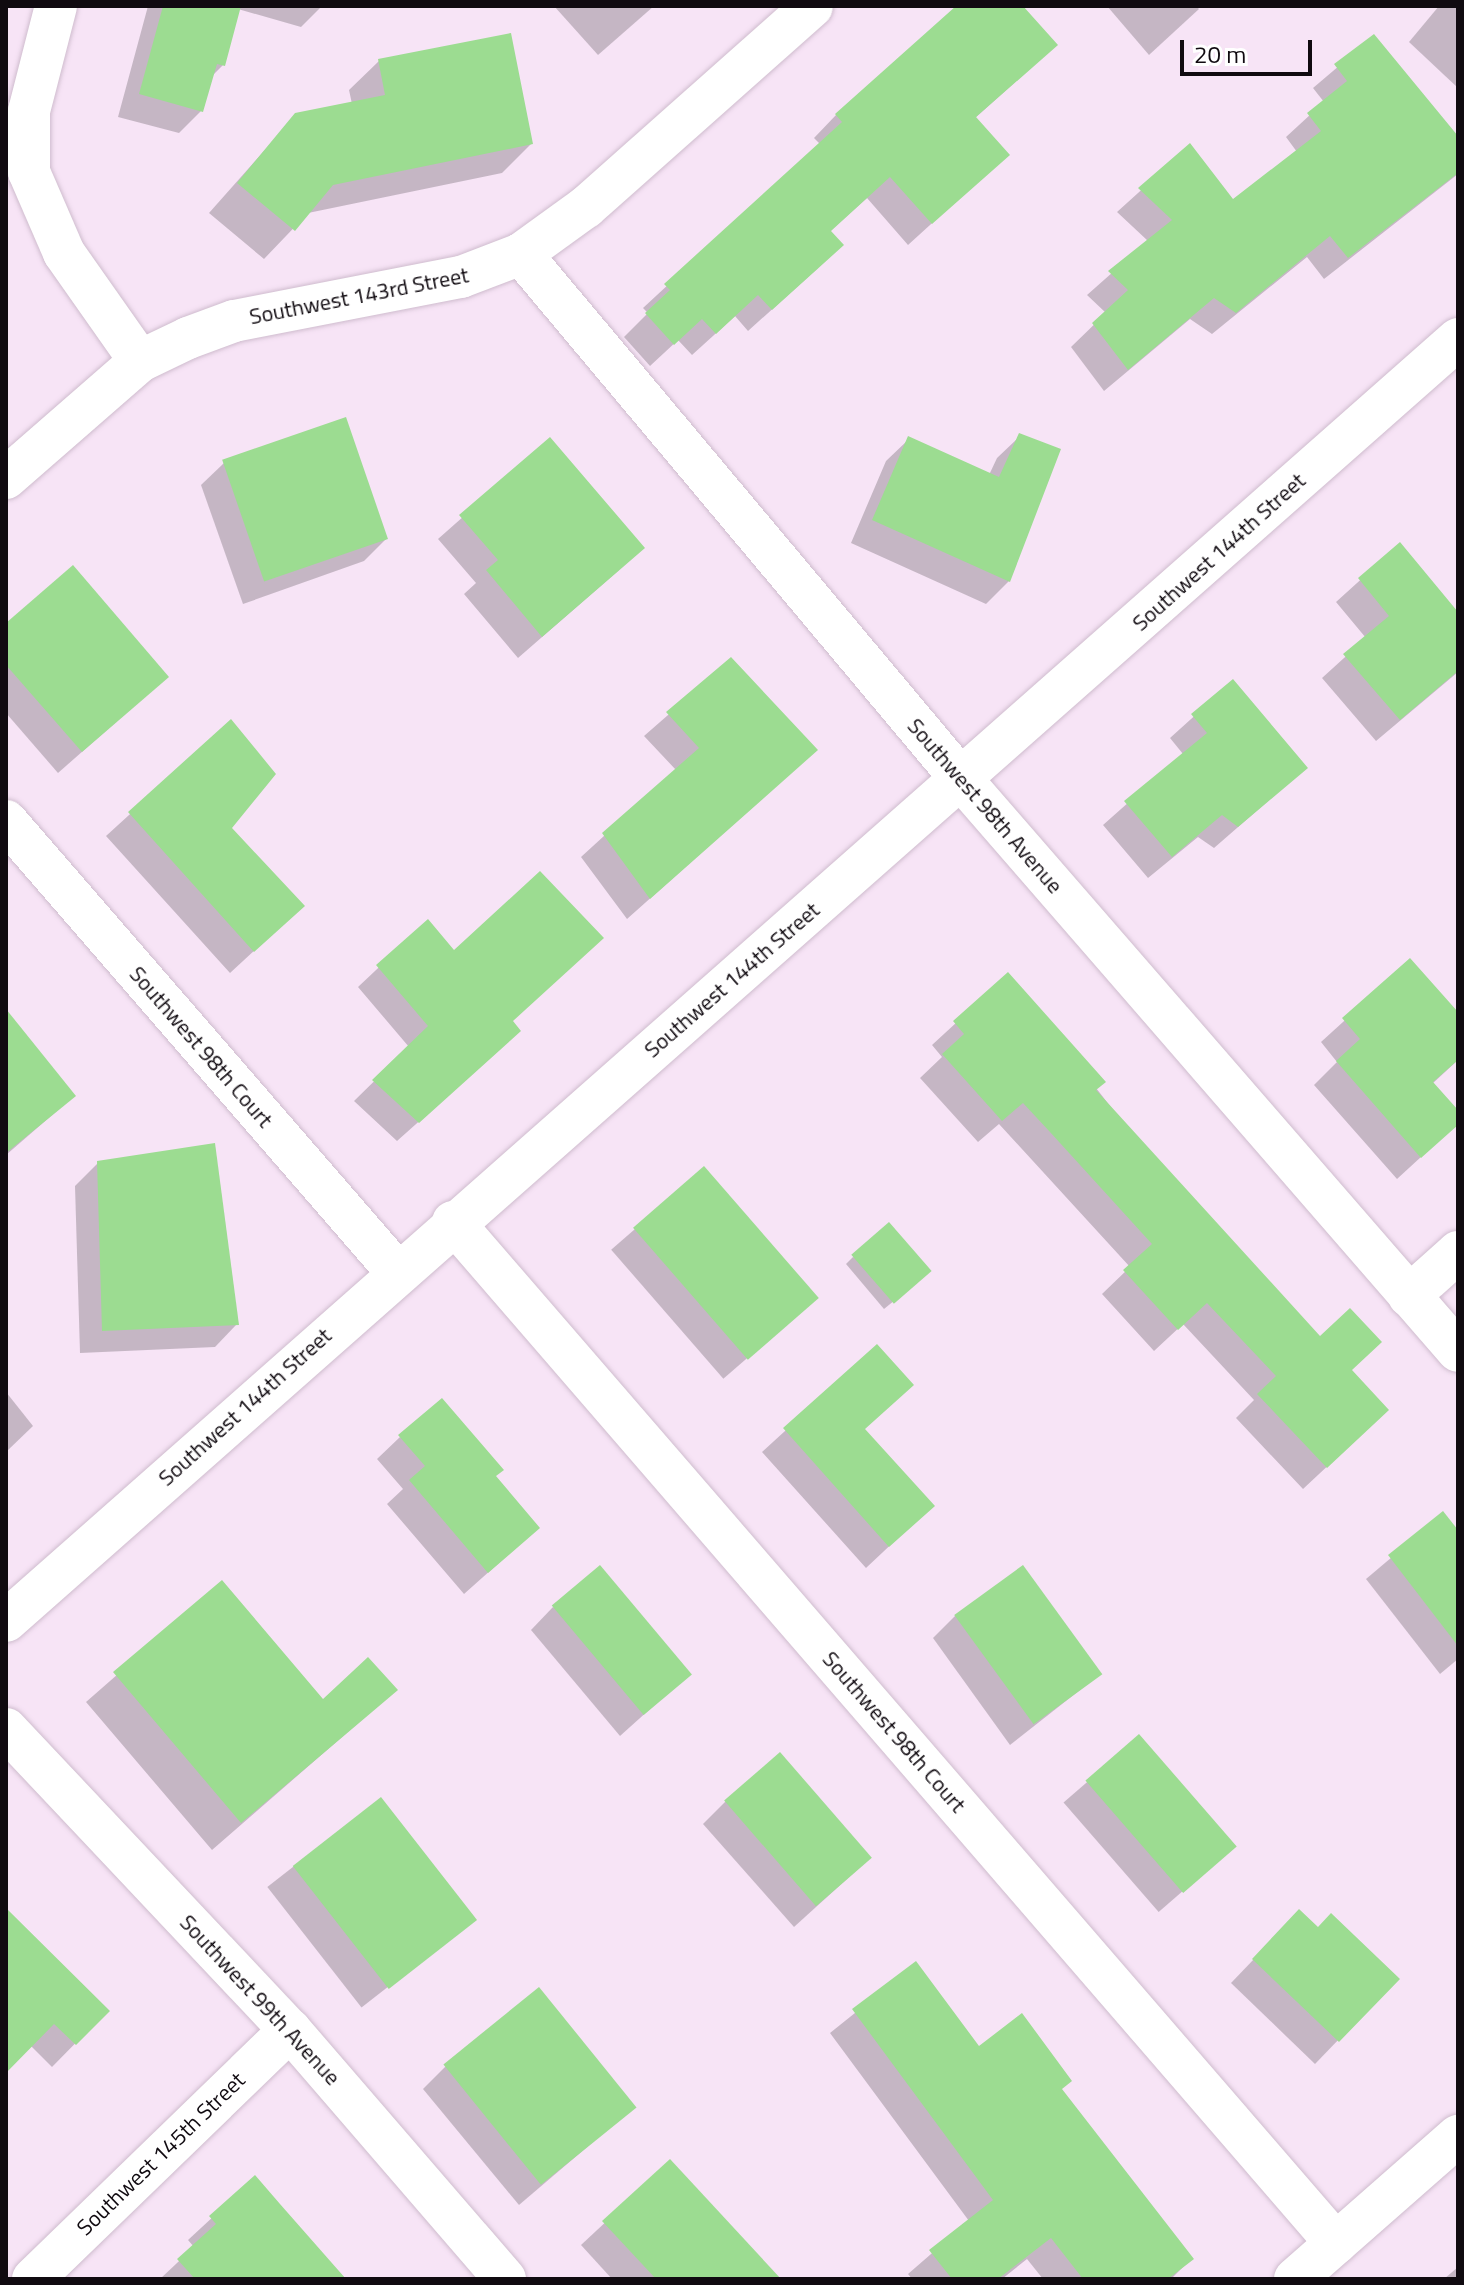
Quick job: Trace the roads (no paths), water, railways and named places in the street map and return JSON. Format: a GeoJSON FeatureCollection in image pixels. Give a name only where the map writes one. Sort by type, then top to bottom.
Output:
{"type":"FeatureCollection","features":[{"type":"Feature","properties":{"kind":"street"},"geometry":{"type":"LineString","coordinates":[[56,6],[29,111],[29,172],[64,253],[140,361]]}},
{"type":"Feature","properties":{"kind":"street","name":"Southwest 143rd Street"},"geometry":{"type":"LineString","coordinates":[[6,478],[140,361],[234,321],[461,277],[521,254],[586,207],[812,6]]}},
{"type":"Feature","properties":{"kind":"street","name":"Southwest 98th Avenue"},"geometry":{"type":"LineString","coordinates":[[521,254],[962,780],[1458,1351]]}},
{"type":"Feature","properties":{"kind":"street","name":"Southwest 144th Street"},"geometry":{"type":"LineString","coordinates":[[6,1621],[453,1222],[962,780],[1458,339]]}},
{"type":"Feature","properties":{"kind":"street","name":"Southwest 98th Court"},"geometry":{"type":"LineString","coordinates":[[6,821],[397,1272]]}},
{"type":"Feature","properties":{"kind":"street","name":"Southwest 98th Court"},"geometry":{"type":"LineString","coordinates":[[453,1222],[1336,2243]]}},
{"type":"Feature","properties":{"kind":"street"},"geometry":{"type":"LineString","coordinates":[[1409,1296],[1458,1252]]}},
{"type":"Feature","properties":{"kind":"street","name":"Southwest 99th Avenue"},"geometry":{"type":"LineString","coordinates":[[6,1729],[290,2030],[505,2279]]}},
{"type":"Feature","properties":{"kind":"street","name":"Southwest 145th Street"},"geometry":{"type":"LineString","coordinates":[[33,2279],[290,2030]]}},
{"type":"Feature","properties":{"kind":"street"},"geometry":{"type":"LineString","coordinates":[[1295,2279],[1458,2136]]}}]}
